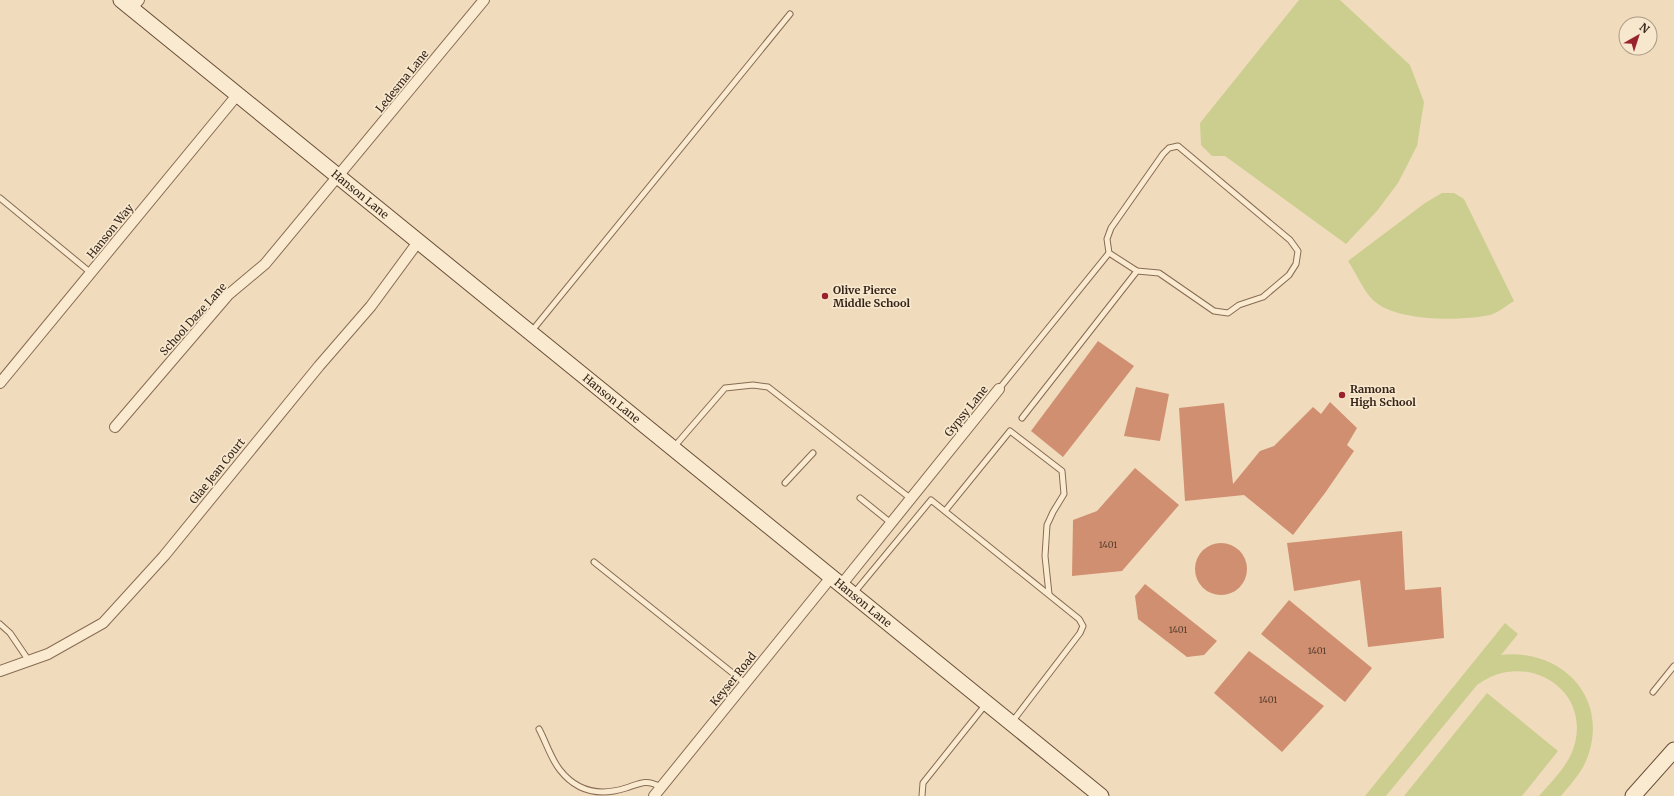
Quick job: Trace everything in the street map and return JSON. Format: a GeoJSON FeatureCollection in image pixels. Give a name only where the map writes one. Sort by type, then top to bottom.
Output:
{"type":"FeatureCollection","features":[{"type":"Feature","properties":{"kind":"main road","name":"Hanson Lane"},"geometry":{"type":"LineString","coordinates":[[131,3],[238,94],[418,242],[837,580],[1101,796]]}},
{"type":"Feature","properties":{"kind":"main road"},"geometry":{"type":"LineString","coordinates":[[1633,796],[1674,750]]}},
{"type":"Feature","properties":{"kind":"street","name":"Ledesma Lane"},"geometry":{"type":"LineString","coordinates":[[339,176],[484,0]]}},
{"type":"Feature","properties":{"kind":"street","name":"Hanson Way"},"geometry":{"type":"LineString","coordinates":[[0,383],[238,94]]}},
{"type":"Feature","properties":{"kind":"street","name":"School Daze Lane"},"geometry":{"type":"LineString","coordinates":[[115,427],[228,295],[264,264],[339,176]]}},
{"type":"Feature","properties":{"kind":"street","name":"Glae Jean Court"},"geometry":{"type":"LineString","coordinates":[[0,671],[48,654],[103,623],[164,556],[304,384],[371,306],[418,242]]}},
{"type":"Feature","properties":{"kind":"street","name":"Gypsy Lane"},"geometry":{"type":"LineString","coordinates":[[837,580],[891,523],[999,389]]}},
{"type":"Feature","properties":{"kind":"street","name":"Keyser Road"},"geometry":{"type":"LineString","coordinates":[[654,796],[745,683],[837,580]]}},
{"type":"Feature","properties":{"kind":"lane"},"geometry":{"type":"LineString","coordinates":[[530,332],[790,14]]}},
{"type":"Feature","properties":{"kind":"lane"},"geometry":{"type":"LineString","coordinates":[[1178,146],[1290,240],[1298,251],[1296,264],[1289,276],[1263,297],[1239,306],[1228,313],[1214,312],[1159,273],[1137,270],[1109,253],[1107,239],[1111,228],[1163,154],[1169,148],[1178,146]]}},
{"type":"Feature","properties":{"kind":"lane"},"geometry":{"type":"LineString","coordinates":[[0,198],[91,273]]}},
{"type":"Feature","properties":{"kind":"lane","name":"Gypsy Lane"},"geometry":{"type":"LineString","coordinates":[[999,389],[1109,253]]}},
{"type":"Feature","properties":{"kind":"lane"},"geometry":{"type":"LineString","coordinates":[[1022,418],[1137,270]]}},
{"type":"Feature","properties":{"kind":"lane"},"geometry":{"type":"LineString","coordinates":[[673,448],[725,388],[753,385],[768,387],[910,498]]}},
{"type":"Feature","properties":{"kind":"lane"},"geometry":{"type":"LineString","coordinates":[[945,511],[1010,431],[1062,471],[1064,494],[1053,512],[1047,526],[1045,556],[1049,594]]}},
{"type":"Feature","properties":{"kind":"lane"},"geometry":{"type":"LineString","coordinates":[[785,484],[813,453]]}},
{"type":"Feature","properties":{"kind":"lane"},"geometry":{"type":"LineString","coordinates":[[860,498],[891,523]]}},
{"type":"Feature","properties":{"kind":"lane"},"geometry":{"type":"LineString","coordinates":[[854,594],[931,500],[1049,594],[1079,619],[1083,626],[1080,633],[1011,722]]}},
{"type":"Feature","properties":{"kind":"lane"},"geometry":{"type":"LineString","coordinates":[[594,562],[745,683]]}},
{"type":"Feature","properties":{"kind":"lane"},"geometry":{"type":"LineString","coordinates":[[0,624],[10,633],[28,661]]}},
{"type":"Feature","properties":{"kind":"lane"},"geometry":{"type":"LineString","coordinates":[[1654,692],[1674,666]]}},
{"type":"Feature","properties":{"kind":"lane"},"geometry":{"type":"LineString","coordinates":[[922,796],[923,783],[987,703]]}},
{"type":"Feature","properties":{"kind":"lane"},"geometry":{"type":"LineString","coordinates":[[539,729],[560,770],[575,784],[587,791],[600,794],[614,792],[646,781],[661,787]]}},
{"type":"Feature","properties":{"kind":"green space"},"geometry":{"type":"Polygon","coordinates":[[[1299,0],[1340,0],[1410,65],[1424,102],[1417,146],[1398,183],[1377,211],[1346,244],[1225,156],[1212,156],[1201,145],[1200,123],[1299,0]]]}},
{"type":"Feature","properties":{"kind":"green space"},"geometry":{"type":"Polygon","coordinates":[[[1442,193],[1454,193],[1464,199],[1514,301],[1493,314],[1478,317],[1446,319],[1412,316],[1396,312],[1383,307],[1369,296],[1348,261],[1425,203],[1442,193]]]}},
{"type":"Feature","properties":{"kind":"green space"},"geometry":{"type":"Polygon","coordinates":[[[1505,623],[1518,634],[1501,655],[1523,655],[1542,659],[1560,668],[1574,680],[1585,696],[1592,714],[1593,734],[1586,762],[1573,782],[1561,796],[1539,796],[1565,765],[1573,751],[1577,723],[1572,705],[1562,690],[1548,680],[1532,673],[1514,671],[1495,675],[1477,685],[1386,796],[1365,796],[1505,623]]]}},
{"type":"Feature","properties":{"kind":"green space"},"geometry":{"type":"Polygon","coordinates":[[[1487,693],[1558,751],[1522,796],[1404,796],[1487,693]]]}},
{"type":"Feature","properties":{"kind":"building"},"geometry":{"type":"Polygon","coordinates":[[[1098,341],[1134,366],[1063,457],[1031,431],[1098,341]]]}},
{"type":"Feature","properties":{"kind":"building"},"geometry":{"type":"Polygon","coordinates":[[[1136,387],[1169,394],[1160,441],[1124,436],[1136,387]]]}},
{"type":"Feature","properties":{"kind":"building"},"geometry":{"type":"Polygon","coordinates":[[[1330,402],[1357,428],[1347,445],[1354,451],[1325,493],[1293,535],[1244,495],[1185,501],[1179,408],[1224,403],[1233,484],[1260,451],[1274,446],[1313,407],[1321,414],[1330,402]]]}},
{"type":"Feature","properties":{"kind":"building"},"geometry":{"type":"Polygon","coordinates":[[[1135,468],[1179,505],[1122,571],[1072,576],[1073,520],[1097,511],[1135,468]]]}},
{"type":"Feature","properties":{"kind":"building"},"geometry":{"type":"Polygon","coordinates":[[[1402,531],[1405,590],[1441,587],[1444,638],[1368,647],[1360,580],[1294,591],[1287,543],[1402,531]]]}},
{"type":"Feature","properties":{"kind":"building"},"geometry":{"type":"Polygon","coordinates":[[[1221,543],[1235,547],[1243,555],[1247,569],[1243,583],[1235,591],[1221,595],[1207,591],[1199,583],[1195,569],[1199,555],[1207,547],[1221,543]]]}},
{"type":"Feature","properties":{"kind":"building"},"geometry":{"type":"Polygon","coordinates":[[[1145,584],[1217,641],[1204,655],[1187,657],[1138,619],[1135,596],[1145,584]]]}},
{"type":"Feature","properties":{"kind":"building"},"geometry":{"type":"Polygon","coordinates":[[[1289,600],[1372,668],[1345,702],[1261,634],[1289,600]]]}},
{"type":"Feature","properties":{"kind":"building"},"geometry":{"type":"Polygon","coordinates":[[[1249,651],[1324,706],[1282,752],[1214,693],[1249,651]]]}},
{"type":"Feature","properties":{"kind":"place","name":"Olive Pierce Middle School"},"geometry":{"type":"Point","coordinates":[825,296]}},
{"type":"Feature","properties":{"kind":"place","name":"Ramona High School"},"geometry":{"type":"Point","coordinates":[1342,395]}}]}
